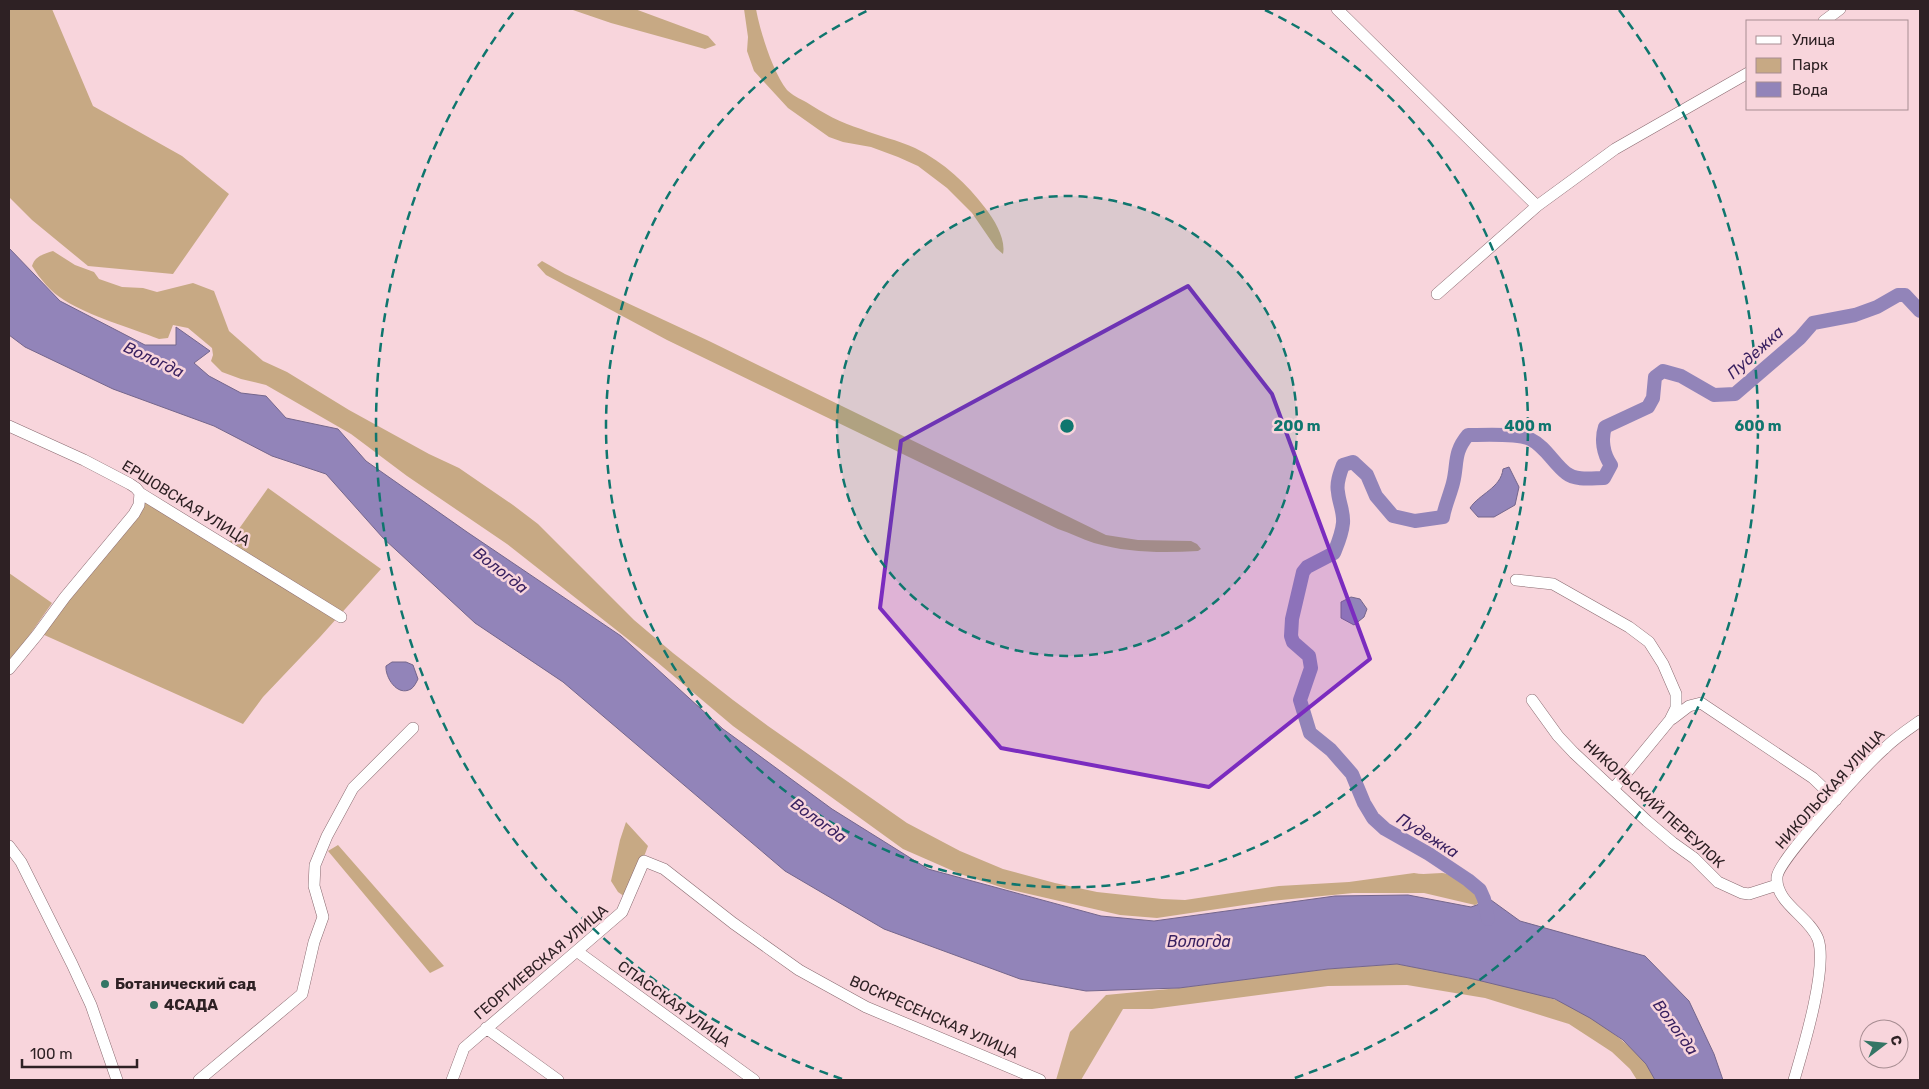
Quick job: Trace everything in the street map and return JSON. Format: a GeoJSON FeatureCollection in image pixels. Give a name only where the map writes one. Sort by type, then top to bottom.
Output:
{"type":"FeatureCollection","features":[{"type":"Feature","properties":{"kind":"street"},"geometry":{"type":"LineString","coordinates":[[1337,9],[1537,206]]}},
{"type":"Feature","properties":{"kind":"street"},"geometry":{"type":"LineString","coordinates":[[1825,20],[1840,9]]}},
{"type":"Feature","properties":{"kind":"street"},"geometry":{"type":"LineString","coordinates":[[1438,294],[1537,206],[1615,149],[1746,74]]}},
{"type":"Feature","properties":{"kind":"street","name":"ЕРШОВСКАЯ УЛИЦА"},"geometry":{"type":"LineString","coordinates":[[9,426],[84,460],[130,484],[140,494],[341,617]]}},
{"type":"Feature","properties":{"kind":"street"},"geometry":{"type":"LineString","coordinates":[[9,669],[65,597],[134,514],[139,505],[140,494]]}},
{"type":"Feature","properties":{"kind":"street"},"geometry":{"type":"LineString","coordinates":[[1516,580],[1553,584],[1629,627],[1649,642],[1663,664],[1676,694],[1676,708],[1670,720],[1614,788]]}},
{"type":"Feature","properties":{"kind":"street","name":"НИКОЛЬСКИЙ ПЕРЕУЛОК"},"geometry":{"type":"LineString","coordinates":[[1532,700],[1558,736],[1574,753],[1614,788],[1647,821],[1694,858],[1718,882],[1742,893],[1749,894],[1777,885]]}},
{"type":"Feature","properties":{"kind":"street"},"geometry":{"type":"LineString","coordinates":[[1670,720],[1689,706],[1701,703],[1814,778],[1836,800]]}},
{"type":"Feature","properties":{"kind":"street","name":"НИКОЛЬСКАЯ УЛИЦА"},"geometry":{"type":"LineString","coordinates":[[1777,885],[1777,874],[1784,862],[1836,800],[1883,750],[1903,732],[1920,721]]}},
{"type":"Feature","properties":{"kind":"street"},"geometry":{"type":"LineString","coordinates":[[199,1080],[302,994],[314,942],[323,917],[314,886],[315,865],[353,788],[413,728]]}},
{"type":"Feature","properties":{"kind":"street"},"geometry":{"type":"LineString","coordinates":[[9,846],[21,862],[72,964],[91,1006],[117,1080]]}},
{"type":"Feature","properties":{"kind":"street","name":"ГЕОРГИЕВСКАЯ УЛИЦА"},"geometry":{"type":"LineString","coordinates":[[452,1080],[464,1048],[578,952],[622,912],[644,862]]}},
{"type":"Feature","properties":{"kind":"street","name":"ВОСКРЕСЕНСКАЯ УЛИЦА"},"geometry":{"type":"LineString","coordinates":[[644,862],[664,869],[732,923],[799,970],[866,1006],[1040,1080]]}},
{"type":"Feature","properties":{"kind":"street"},"geometry":{"type":"LineString","coordinates":[[1777,885],[1782,895],[1811,927],[1818,939],[1819,949],[1818,984],[1808,1035],[1794,1080]]}},
{"type":"Feature","properties":{"kind":"street","name":"СПАССКАЯ УЛИЦА"},"geometry":{"type":"LineString","coordinates":[[578,952],[754,1080]]}},
{"type":"Feature","properties":{"kind":"street"},"geometry":{"type":"LineString","coordinates":[[486,1028],[558,1080]]}},
{"type":"Feature","properties":{"kind":"highlighted area"},"geometry":{"type":"Polygon","coordinates":[[[1188,286],[1272,394],[1370,659],[1209,787],[1001,748],[880,608],[901,441],[1188,286]]]}},
{"type":"Feature","properties":{"kind":"green space"},"geometry":{"type":"Polygon","coordinates":[[[9,9],[52,9],[93,106],[182,156],[229,194],[173,274],[88,266],[32,220],[9,197],[9,9]]]}},
{"type":"Feature","properties":{"kind":"green space"},"geometry":{"type":"Polygon","coordinates":[[[570,9],[635,9],[708,36],[716,45],[705,49],[611,23],[570,9]]]}},
{"type":"Feature","properties":{"kind":"green space"},"geometry":{"type":"Polygon","coordinates":[[[744,9],[756,9],[768,51],[777,73],[787,90],[832,117],[854,127],[915,148],[936,160],[971,191],[989,214],[1001,236],[1004,248],[1003,254],[996,248],[972,213],[947,188],[918,166],[871,147],[843,142],[829,137],[788,108],[754,71],[747,51],[748,37],[744,9]]]}},
{"type":"Feature","properties":{"kind":"green space"},"geometry":{"type":"Polygon","coordinates":[[[53,251],[75,265],[94,272],[99,279],[122,287],[143,288],[157,292],[193,283],[214,291],[229,331],[263,361],[287,372],[349,410],[429,454],[459,468],[513,505],[538,524],[634,620],[733,700],[907,823],[960,851],[1003,869],[1055,883],[1097,892],[1162,899],[1185,900],[1279,886],[1349,882],[1414,873],[1442,873],[1466,883],[1476,892],[1480,902],[1475,905],[1424,893],[1353,893],[1271,901],[1157,918],[1120,915],[1007,889],[960,874],[903,849],[733,726],[657,662],[507,544],[407,476],[351,434],[266,385],[222,372],[211,361],[213,355],[212,348],[188,328],[173,325],[168,338],[159,339],[74,306],[59,297],[46,285],[32,266],[43,254],[53,251]]]}},
{"type":"Feature","properties":{"kind":"green space"},"geometry":{"type":"Polygon","coordinates":[[[542,261],[565,274],[709,341],[1106,535],[1138,540],[1191,541],[1201,549],[1198,551],[1159,552],[1120,549],[1094,543],[1058,529],[667,340],[546,275],[537,265],[542,261]]]}},
{"type":"Feature","properties":{"kind":"green space"},"geometry":{"type":"Polygon","coordinates":[[[268,488],[381,569],[263,697],[243,724],[42,634],[146,502],[226,547],[268,488]]]}},
{"type":"Feature","properties":{"kind":"green space"},"geometry":{"type":"Polygon","coordinates":[[[9,573],[52,603],[24,643],[9,660],[9,573]]]}},
{"type":"Feature","properties":{"kind":"green space"},"geometry":{"type":"Polygon","coordinates":[[[626,822],[648,846],[628,899],[618,892],[611,881],[626,822]]]}},
{"type":"Feature","properties":{"kind":"green space"},"geometry":{"type":"Polygon","coordinates":[[[338,845],[444,966],[430,973],[328,851],[338,845]]]}},
{"type":"Feature","properties":{"kind":"green space"},"geometry":{"type":"Polygon","coordinates":[[[1397,964],[1534,993],[1564,1003],[1590,1017],[1628,1046],[1646,1064],[1655,1080],[1637,1080],[1630,1069],[1612,1052],[1569,1024],[1485,998],[1407,985],[1328,986],[1152,1009],[1123,1009],[1081,1080],[1056,1080],[1070,1032],[1106,995],[1179,988],[1328,969],[1397,964]]]}},
{"type":"Feature","properties":{"kind":"water","name":"Вологда"},"geometry":{"type":"Polygon","coordinates":[[[9,248],[60,301],[145,345],[176,345],[176,327],[210,351],[194,363],[209,376],[241,393],[266,396],[286,418],[338,429],[366,461],[621,636],[723,729],[832,809],[928,869],[1101,916],[1154,921],[1335,896],[1408,895],[1471,907],[1491,900],[1520,921],[1645,956],[1689,1001],[1714,1054],[1723,1080],[1655,1080],[1646,1064],[1623,1040],[1590,1018],[1555,999],[1469,978],[1397,964],[1328,969],[1179,988],[1086,991],[1020,979],[884,929],[785,871],[563,682],[475,623],[383,538],[326,474],[272,456],[214,426],[113,389],[25,347],[9,335],[9,248]]]}},
{"type":"Feature","properties":{"kind":"water"},"geometry":{"type":"Polygon","coordinates":[[[1509,467],[1519,487],[1515,505],[1494,517],[1478,517],[1470,508],[1494,486],[1501,476],[1503,469],[1509,467]]]}},
{"type":"Feature","properties":{"kind":"water"},"geometry":{"type":"Polygon","coordinates":[[[1351,597],[1360,599],[1367,609],[1364,617],[1354,625],[1341,618],[1341,602],[1351,597]]]}},
{"type":"Feature","properties":{"kind":"water"},"geometry":{"type":"Polygon","coordinates":[[[392,662],[406,662],[413,665],[418,679],[411,689],[401,690],[393,685],[386,670],[386,666],[392,662]]]}},
{"type":"Feature","properties":{"kind":"waterway","name":"Пудежка"},"geometry":{"type":"LineString","coordinates":[[1488,919],[1480,890],[1429,854],[1385,829],[1373,818],[1364,803],[1352,774],[1331,750],[1310,733],[1300,700],[1311,668],[1309,656],[1293,642],[1291,636],[1292,619],[1303,572],[1307,567],[1334,553],[1340,538],[1343,519],[1338,485],[1343,465],[1353,462],[1367,475],[1376,496],[1393,516],[1415,521],[1443,517],[1453,483],[1458,453],[1468,435],[1524,437],[1540,446],[1570,476],[1604,478],[1611,465],[1606,456],[1604,446],[1603,436],[1605,427],[1648,407],[1653,398],[1655,377],[1663,371],[1681,376],[1714,395],[1735,394],[1800,338],[1813,323],[1855,315],[1877,307],[1898,295],[1905,295],[1920,311]]}},
{"type":"Feature","properties":{"kind":"place","name":"Ботанический сад"},"geometry":{"type":"Point","coordinates":[105,984]}},
{"type":"Feature","properties":{"kind":"place","name":"4САДА"},"geometry":{"type":"Point","coordinates":[154,1005]}}]}
